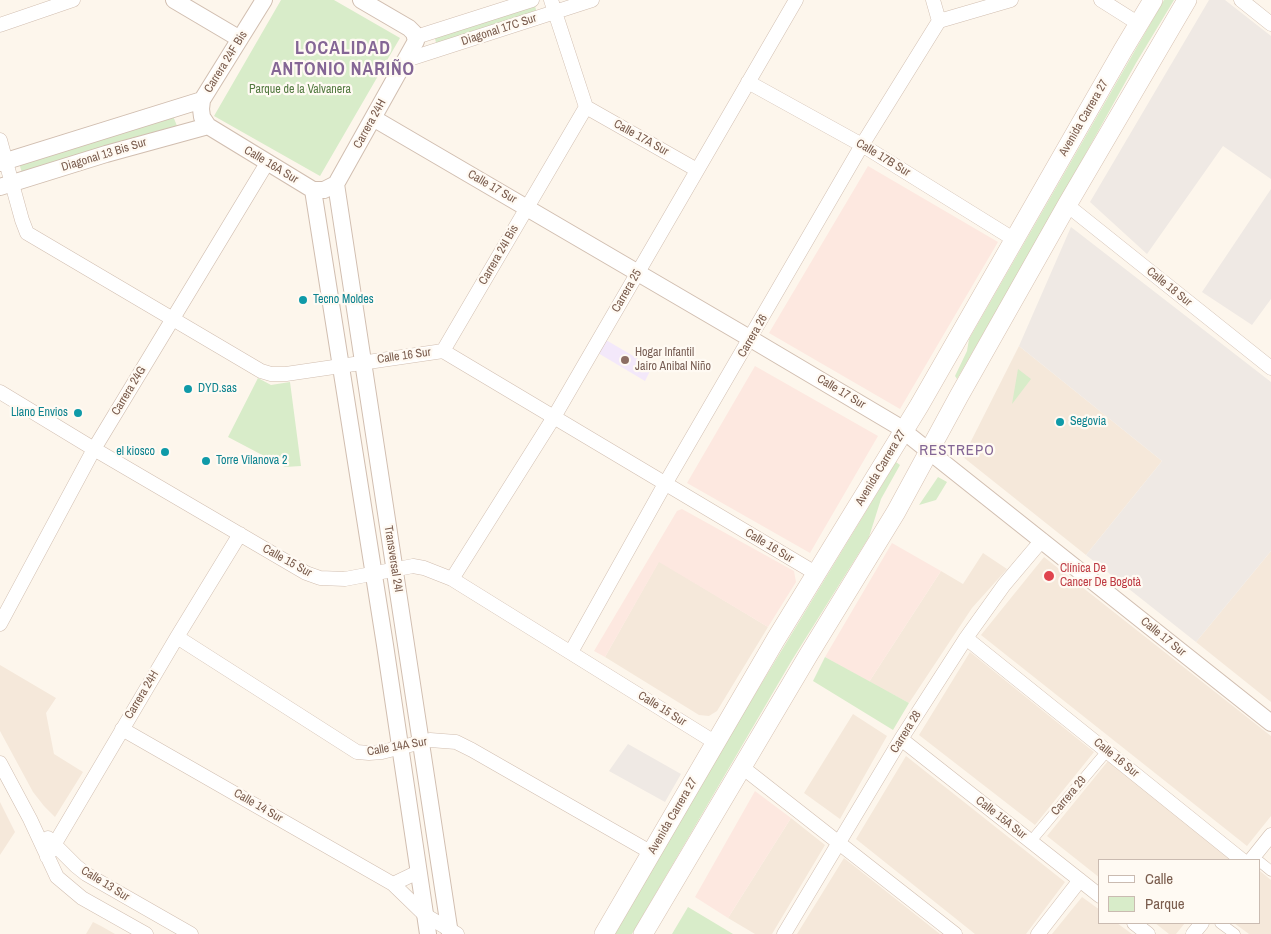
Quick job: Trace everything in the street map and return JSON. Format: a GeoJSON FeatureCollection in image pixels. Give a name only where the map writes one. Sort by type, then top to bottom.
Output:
{"type":"FeatureCollection","features":[{"type":"Feature","properties":{"kind":"main road","name":"Avenida Carrera 27"},"geometry":{"type":"LineString","coordinates":[[604,934],[776,639],[904,430],[1154,0]]}},
{"type":"Feature","properties":{"kind":"main road"},"geometry":{"type":"LineString","coordinates":[[643,934],[892,520],[1067,205],[1187,0]]}},
{"type":"Feature","properties":{"kind":"street"},"geometry":{"type":"LineString","coordinates":[[0,25],[73,0]]}},
{"type":"Feature","properties":{"kind":"street"},"geometry":{"type":"LineString","coordinates":[[174,0],[240,39]]}},
{"type":"Feature","properties":{"kind":"street","name":"Carrera 24F Bis"},"geometry":{"type":"LineString","coordinates":[[208,126],[202,117],[202,100],[264,0]]}},
{"type":"Feature","properties":{"kind":"street","name":"Diagonal 17C Sur"},"geometry":{"type":"LineString","coordinates":[[416,37],[532,0]]}},
{"type":"Feature","properties":{"kind":"street","name":"Diagonal 17C Sur"},"geometry":{"type":"LineString","coordinates":[[406,60],[553,6],[592,0]]}},
{"type":"Feature","properties":{"kind":"street","name":"Carrera 25"},"geometry":{"type":"LineString","coordinates":[[452,579],[554,417],[796,0]]}},
{"type":"Feature","properties":{"kind":"street"},"geometry":{"type":"LineString","coordinates":[[933,0],[939,21],[1011,0]]}},
{"type":"Feature","properties":{"kind":"street"},"geometry":{"type":"LineString","coordinates":[[1101,0],[1139,24]]}},
{"type":"Feature","properties":{"kind":"street"},"geometry":{"type":"LineString","coordinates":[[1241,0],[1271,24]]}},
{"type":"Feature","properties":{"kind":"street"},"geometry":{"type":"LineString","coordinates":[[364,1],[409,28],[416,37]]}},
{"type":"Feature","properties":{"kind":"street"},"geometry":{"type":"LineString","coordinates":[[553,6],[586,107]]}},
{"type":"Feature","properties":{"kind":"street","name":"Carrera 26"},"geometry":{"type":"LineString","coordinates":[[571,652],[862,145],[939,21]]}},
{"type":"Feature","properties":{"kind":"street","name":"Carrera 24H"},"geometry":{"type":"LineString","coordinates":[[336,184],[414,46],[416,37]]}},
{"type":"Feature","properties":{"kind":"street","name":"Calle 17B Sur"},"geometry":{"type":"LineString","coordinates":[[748,82],[862,145],[1015,240]]}},
{"type":"Feature","properties":{"kind":"street","name":"Diagonal 13 Bis Sur"},"geometry":{"type":"LineString","coordinates":[[3,162],[202,100]]}},
{"type":"Feature","properties":{"kind":"street","name":"Calle 17A Sur"},"geometry":{"type":"LineString","coordinates":[[586,107],[697,170]]}},
{"type":"Feature","properties":{"kind":"street","name":"Carrera 24I Bis"},"geometry":{"type":"LineString","coordinates":[[443,351],[586,107]]}},
{"type":"Feature","properties":{"kind":"street","name":"Calle 17 Sur"},"geometry":{"type":"LineString","coordinates":[[373,118],[904,430],[1271,723]]}},
{"type":"Feature","properties":{"kind":"street","name":"Diagonal 13 Bis Sur"},"geometry":{"type":"LineString","coordinates":[[6,185],[106,154],[208,126]]}},
{"type":"Feature","properties":{"kind":"street","name":"Calle 16A Sur"},"geometry":{"type":"LineString","coordinates":[[208,126],[313,190],[324,190],[336,184]]}},
{"type":"Feature","properties":{"kind":"street"},"geometry":{"type":"LineString","coordinates":[[0,140],[6,185]]}},
{"type":"Feature","properties":{"kind":"street","name":"Carrera 24G"},"geometry":{"type":"LineString","coordinates":[[0,624],[94,449],[267,163]]}},
{"type":"Feature","properties":{"kind":"street","name":"Transversal 24I"},"geometry":{"type":"LineString","coordinates":[[336,184],[420,742],[452,933]]}},
{"type":"Feature","properties":{"kind":"street","name":"Calle 16 Sur"},"geometry":{"type":"LineString","coordinates":[[6,185],[27,233],[261,371],[270,374],[286,374],[443,351],[817,574]]}},
{"type":"Feature","properties":{"kind":"street","name":"Transversal 24I"},"geometry":{"type":"LineString","coordinates":[[313,190],[428,934]]}},
{"type":"Feature","properties":{"kind":"street","name":"Calle 18 Sur"},"geometry":{"type":"LineString","coordinates":[[1067,205],[1271,368]]}},
{"type":"Feature","properties":{"kind":"street","name":"Calle 15 Sur"},"geometry":{"type":"LineString","coordinates":[[0,392],[306,573],[320,578],[345,579],[413,566],[424,568],[452,579],[716,743]]}},
{"type":"Feature","properties":{"kind":"street","name":"Carrera 24H"},"geometry":{"type":"LineString","coordinates":[[47,857],[240,534]]}},
{"type":"Feature","properties":{"kind":"street","name":"Carrera 28"},"geometry":{"type":"LineString","coordinates":[[784,934],[901,740],[966,638],[1004,586],[1042,540]]}},
{"type":"Feature","properties":{"kind":"street","name":"Calle 14A Sur"},"geometry":{"type":"LineString","coordinates":[[177,637],[347,747],[362,753],[400,748],[430,740],[456,742],[652,853]]}},
{"type":"Feature","properties":{"kind":"street","name":"Calle 16 Sur"},"geometry":{"type":"LineString","coordinates":[[966,638],[1107,751],[1252,859]]}},
{"type":"Feature","properties":{"kind":"street","name":"Calle 14 Sur"},"geometry":{"type":"LineString","coordinates":[[122,729],[393,884],[425,915],[452,933]]}},
{"type":"Feature","properties":{"kind":"street","name":"Calle 15A Sur"},"geometry":{"type":"LineString","coordinates":[[901,740],[1098,894]]}},
{"type":"Feature","properties":{"kind":"street","name":"Carrera 29"},"geometry":{"type":"LineString","coordinates":[[1031,841],[1107,751]]}},
{"type":"Feature","properties":{"kind":"street","name":"Calle 13 Sur"},"geometry":{"type":"LineString","coordinates":[[0,764],[30,819],[57,877],[82,898],[146,934]]}},
{"type":"Feature","properties":{"kind":"street"},"geometry":{"type":"LineString","coordinates":[[742,767],[955,934]]}},
{"type":"Feature","properties":{"kind":"street","name":"Calle 13 Sur"},"geometry":{"type":"LineString","coordinates":[[30,819],[86,874],[191,934]]}},
{"type":"Feature","properties":{"kind":"street"},"geometry":{"type":"LineString","coordinates":[[1254,859],[1271,835]]}},
{"type":"Feature","properties":{"kind":"street"},"geometry":{"type":"LineString","coordinates":[[393,884],[418,872]]}},
{"type":"Feature","properties":{"kind":"street"},"geometry":{"type":"LineString","coordinates":[[1038,934],[1080,880]]}},
{"type":"Feature","properties":{"kind":"street"},"geometry":{"type":"LineString","coordinates":[[1135,924],[1148,934]]}},
{"type":"Feature","properties":{"kind":"street"},"geometry":{"type":"LineString","coordinates":[[1193,934],[1201,924]]}},
{"type":"Feature","properties":{"kind":"street"},"geometry":{"type":"LineString","coordinates":[[1221,924],[1235,934]]}},
{"type":"Feature","properties":{"kind":"shaded area"},"geometry":{"type":"Polygon","coordinates":[[[1209,0],[1225,0],[1271,36],[1271,179],[1223,146],[1147,254],[1090,202],[1209,0]]]}},
{"type":"Feature","properties":{"kind":"shaded area"},"geometry":{"type":"Polygon","coordinates":[[[868,166],[998,242],[900,409],[769,333],[868,166]]]}},
{"type":"Feature","properties":{"kind":"shaded area"},"geometry":{"type":"Polygon","coordinates":[[[1271,189],[1271,299],[1252,325],[1202,292],[1271,189]]]}},
{"type":"Feature","properties":{"kind":"shaded area"},"geometry":{"type":"Polygon","coordinates":[[[1071,227],[1271,382],[1271,551],[1196,642],[1086,555],[1162,461],[1019,346],[1071,227]]]}},
{"type":"Feature","properties":{"kind":"shaded area","name":"Hogar Infantil Jairo Anibal Niño"},"geometry":{"type":"Polygon","coordinates":[[[606,340],[652,367],[645,381],[598,353],[606,340]]]}},
{"type":"Feature","properties":{"kind":"shaded area"},"geometry":{"type":"Polygon","coordinates":[[[1019,346],[1162,461],[1086,555],[963,457],[1019,346]]]}},
{"type":"Feature","properties":{"kind":"shaded area"},"geometry":{"type":"Polygon","coordinates":[[[755,366],[878,436],[810,553],[687,483],[755,366]]]}},
{"type":"Feature","properties":{"kind":"shaded area"},"geometry":{"type":"Polygon","coordinates":[[[682,509],[794,571],[796,582],[768,627],[659,562],[605,657],[594,651],[677,511],[682,509]]]}},
{"type":"Feature","properties":{"kind":"shaded area"},"geometry":{"type":"Polygon","coordinates":[[[892,543],[941,571],[869,682],[825,657],[892,543]]]}},
{"type":"Feature","properties":{"kind":"shaded area"},"geometry":{"type":"Polygon","coordinates":[[[1271,551],[1271,702],[1196,642],[1271,551]]]}},
{"type":"Feature","properties":{"kind":"shaded area"},"geometry":{"type":"Polygon","coordinates":[[[983,553],[1007,569],[972,608],[909,703],[869,682],[941,571],[963,584],[983,553]]]}},
{"type":"Feature","properties":{"kind":"shaded area"},"geometry":{"type":"Polygon","coordinates":[[[1044,557],[1271,736],[1271,816],[1247,846],[981,635],[1044,557]]]}},
{"type":"Feature","properties":{"kind":"shaded area"},"geometry":{"type":"Polygon","coordinates":[[[659,561],[768,627],[717,711],[709,716],[699,715],[605,657],[659,561]]]}},
{"type":"Feature","properties":{"kind":"shaded area"},"geometry":{"type":"Polygon","coordinates":[[[970,652],[1094,752],[1035,825],[919,735],[970,652]]]}},
{"type":"Feature","properties":{"kind":"shaded area"},"geometry":{"type":"Polygon","coordinates":[[[0,665],[56,698],[46,713],[54,754],[83,772],[55,817],[33,792],[0,731],[0,665]]]}},
{"type":"Feature","properties":{"kind":"shaded area"},"geometry":{"type":"Polygon","coordinates":[[[853,714],[887,736],[840,819],[804,793],[853,714]]]}},
{"type":"Feature","properties":{"kind":"shaded area"},"geometry":{"type":"Polygon","coordinates":[[[628,744],[681,774],[665,802],[609,771],[628,744]]]}},
{"type":"Feature","properties":{"kind":"shaded area"},"geometry":{"type":"Polygon","coordinates":[[[906,756],[1065,882],[1026,934],[975,934],[856,839],[906,756]]]}},
{"type":"Feature","properties":{"kind":"shaded area"},"geometry":{"type":"Polygon","coordinates":[[[1108,761],[1232,859],[1098,859],[1098,876],[1047,836],[1108,761]]]}},
{"type":"Feature","properties":{"kind":"shaded area"},"geometry":{"type":"Polygon","coordinates":[[[755,791],[791,818],[728,918],[695,897],[755,791]]]}},
{"type":"Feature","properties":{"kind":"shaded area"},"geometry":{"type":"Polygon","coordinates":[[[0,802],[15,832],[0,855],[0,802]]]}},
{"type":"Feature","properties":{"kind":"shaded area"},"geometry":{"type":"Polygon","coordinates":[[[791,818],[825,845],[772,934],[755,934],[728,918],[791,818]]]}},
{"type":"Feature","properties":{"kind":"shaded area"},"geometry":{"type":"Polygon","coordinates":[[[844,858],[940,934],[797,934],[844,858]]]}},
{"type":"Feature","properties":{"kind":"shaded area"},"geometry":{"type":"Polygon","coordinates":[[[1261,872],[1271,880],[1271,934],[1249,934],[1235,924],[1261,924],[1261,872]]]}},
{"type":"Feature","properties":{"kind":"shaded area"},"geometry":{"type":"Polygon","coordinates":[[[1082,897],[1098,909],[1098,924],[1118,924],[1132,934],[1052,934],[1082,897]]]}},
{"type":"Feature","properties":{"kind":"shaded area"},"geometry":{"type":"Polygon","coordinates":[[[93,922],[101,926],[115,934],[86,934],[93,922]]]}},
{"type":"Feature","properties":{"kind":"shaded area"},"geometry":{"type":"Polygon","coordinates":[[[1156,924],[1184,924],[1176,934],[1169,934],[1156,924]]]}},
{"type":"Feature","properties":{"kind":"green space","name":"Parque de la Valvanera"},"geometry":{"type":"Polygon","coordinates":[[[281,0],[334,0],[400,38],[320,176],[214,116],[281,0]]]}},
{"type":"Feature","properties":{"kind":"green space"},"geometry":{"type":"Polygon","coordinates":[[[1164,0],[1174,0],[1136,63],[1046,225],[957,379],[955,376],[967,351],[969,339],[1164,0]]]}},
{"type":"Feature","properties":{"kind":"green space"},"geometry":{"type":"Polygon","coordinates":[[[534,3],[537,13],[437,46],[434,35],[534,3]]]}},
{"type":"Feature","properties":{"kind":"green space"},"geometry":{"type":"Polygon","coordinates":[[[173,116],[177,126],[22,173],[19,163],[173,116]]]}},
{"type":"Feature","properties":{"kind":"green space"},"geometry":{"type":"Polygon","coordinates":[[[1018,369],[1031,379],[1012,404],[1018,369]]]}},
{"type":"Feature","properties":{"kind":"green space"},"geometry":{"type":"Polygon","coordinates":[[[258,378],[271,385],[290,382],[301,466],[285,467],[228,437],[258,378]]]}},
{"type":"Feature","properties":{"kind":"green space"},"geometry":{"type":"Polygon","coordinates":[[[896,462],[900,465],[881,499],[869,537],[792,660],[632,934],[615,934],[712,765],[896,462]]]}},
{"type":"Feature","properties":{"kind":"green space"},"geometry":{"type":"Polygon","coordinates":[[[938,477],[947,482],[936,500],[919,505],[938,477]]]}},
{"type":"Feature","properties":{"kind":"green space"},"geometry":{"type":"Polygon","coordinates":[[[825,657],[909,703],[893,730],[813,681],[825,657]]]}},
{"type":"Feature","properties":{"kind":"green space"},"geometry":{"type":"Polygon","coordinates":[[[688,907],[733,934],[672,934],[688,907]]]}},
{"type":"Feature","properties":{"kind":"place","name":"Tecno Moldes"},"geometry":{"type":"Point","coordinates":[303,300]}},
{"type":"Feature","properties":{"kind":"place","name":"Hogar Infantil Jairo Anibal Niño"},"geometry":{"type":"Point","coordinates":[625,360]}},
{"type":"Feature","properties":{"kind":"place","name":"DYD.sas"},"geometry":{"type":"Point","coordinates":[188,389]}},
{"type":"Feature","properties":{"kind":"place","name":"Llano Envios"},"geometry":{"type":"Point","coordinates":[78,413]}},
{"type":"Feature","properties":{"kind":"place","name":"Segovia"},"geometry":{"type":"Point","coordinates":[1060,422]}},
{"type":"Feature","properties":{"kind":"place","name":"el kiosco"},"geometry":{"type":"Point","coordinates":[165,452]}},
{"type":"Feature","properties":{"kind":"place","name":"Torre Vilanova 2"},"geometry":{"type":"Point","coordinates":[206,461]}},
{"type":"Feature","properties":{"kind":"place","name":"Clínica De Cancer De Bogotà"},"geometry":{"type":"Point","coordinates":[1049,576]}},
{"type":"Feature","properties":{"kind":"district","name":"LOCALIDAD ANTONIO NARIÑO"},"geometry":{"type":"Point","coordinates":[343,59]}},
{"type":"Feature","properties":{"kind":"district","name":"RESTREPO"},"geometry":{"type":"Point","coordinates":[957,451]}}]}
